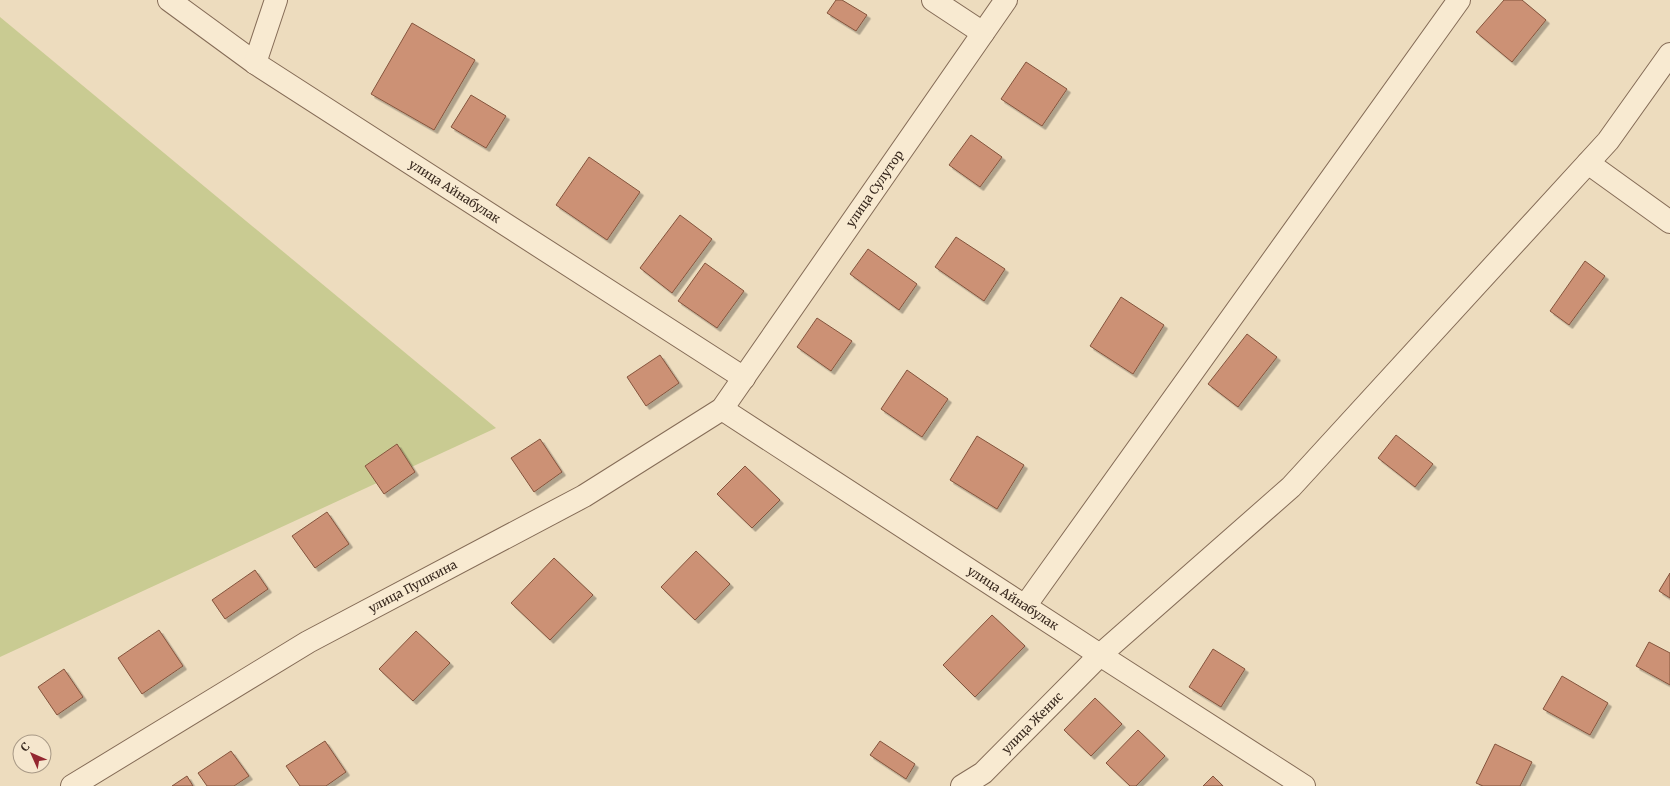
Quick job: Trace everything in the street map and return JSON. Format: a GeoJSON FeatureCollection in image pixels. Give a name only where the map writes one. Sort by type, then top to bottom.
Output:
{"type":"FeatureCollection","features":[{"type":"Feature","properties":{"kind":"street","name":"улица Айнабулак"},"geometry":{"type":"LineString","coordinates":[[169,0],[255,63],[744,378]]}},
{"type":"Feature","properties":{"kind":"street"},"geometry":{"type":"LineString","coordinates":[[255,63],[276,0]]}},
{"type":"Feature","properties":{"kind":"street"},"geometry":{"type":"LineString","coordinates":[[933,0],[983,33]]}},
{"type":"Feature","properties":{"kind":"street","name":"улица Сулутор"},"geometry":{"type":"LineString","coordinates":[[744,378],[1006,0]]}},
{"type":"Feature","properties":{"kind":"street"},"geometry":{"type":"LineString","coordinates":[[1025,606],[1459,0]]}},
{"type":"Feature","properties":{"kind":"street","name":"улица Женис"},"geometry":{"type":"LineString","coordinates":[[962,786],[983,773],[1100,655],[1291,487],[1608,141],[1670,54]]}},
{"type":"Feature","properties":{"kind":"street"},"geometry":{"type":"LineString","coordinates":[[1588,163],[1670,222]]}},
{"type":"Feature","properties":{"kind":"street","name":"улица Пушкина"},"geometry":{"type":"LineString","coordinates":[[72,786],[308,642],[584,496],[722,409],[744,378]]}},
{"type":"Feature","properties":{"kind":"street","name":"улица Айнабулак"},"geometry":{"type":"LineString","coordinates":[[722,409],[1304,786]]}},
{"type":"Feature","properties":{"kind":"green space"},"geometry":{"type":"Polygon","coordinates":[[[0,17],[496,428],[0,657],[0,17]]]}},
{"type":"Feature","properties":{"kind":"building"},"geometry":{"type":"Polygon","coordinates":[[[836,0],[842,0],[867,15],[856,31],[827,13],[836,0]]]}},
{"type":"Feature","properties":{"kind":"building"},"geometry":{"type":"Polygon","coordinates":[[[1504,0],[1522,0],[1546,20],[1512,62],[1476,32],[1504,0]]]}},
{"type":"Feature","properties":{"kind":"building"},"geometry":{"type":"Polygon","coordinates":[[[412,23],[475,60],[434,130],[371,94],[412,23]]]}},
{"type":"Feature","properties":{"kind":"building"},"geometry":{"type":"Polygon","coordinates":[[[1026,62],[1067,89],[1042,126],[1001,99],[1026,62]]]}},
{"type":"Feature","properties":{"kind":"building"},"geometry":{"type":"Polygon","coordinates":[[[471,95],[506,116],[486,148],[451,127],[471,95]]]}},
{"type":"Feature","properties":{"kind":"building"},"geometry":{"type":"Polygon","coordinates":[[[971,135],[1002,157],[980,187],[949,165],[971,135]]]}},
{"type":"Feature","properties":{"kind":"building"},"geometry":{"type":"Polygon","coordinates":[[[589,157],[640,192],[607,240],[556,205],[589,157]]]}},
{"type":"Feature","properties":{"kind":"building"},"geometry":{"type":"Polygon","coordinates":[[[680,215],[712,239],[672,293],[640,268],[680,215]]]}},
{"type":"Feature","properties":{"kind":"building"},"geometry":{"type":"Polygon","coordinates":[[[956,237],[1005,269],[984,301],[935,267],[956,237]]]}},
{"type":"Feature","properties":{"kind":"building"},"geometry":{"type":"Polygon","coordinates":[[[868,249],[917,284],[899,310],[850,274],[868,249]]]}},
{"type":"Feature","properties":{"kind":"building"},"geometry":{"type":"Polygon","coordinates":[[[1585,261],[1605,276],[1569,325],[1550,311],[1585,261]]]}},
{"type":"Feature","properties":{"kind":"building"},"geometry":{"type":"Polygon","coordinates":[[[705,263],[744,291],[717,328],[678,301],[705,263]]]}},
{"type":"Feature","properties":{"kind":"building"},"geometry":{"type":"Polygon","coordinates":[[[1121,297],[1164,325],[1133,374],[1090,346],[1121,297]]]}},
{"type":"Feature","properties":{"kind":"building"},"geometry":{"type":"Polygon","coordinates":[[[817,318],[852,341],[831,371],[797,347],[817,318]]]}},
{"type":"Feature","properties":{"kind":"building"},"geometry":{"type":"Polygon","coordinates":[[[1247,334],[1277,357],[1238,407],[1208,384],[1247,334]]]}},
{"type":"Feature","properties":{"kind":"building"},"geometry":{"type":"Polygon","coordinates":[[[660,355],[679,383],[646,406],[627,377],[660,355]]]}},
{"type":"Feature","properties":{"kind":"building"},"geometry":{"type":"Polygon","coordinates":[[[907,370],[948,399],[922,437],[881,409],[907,370]]]}},
{"type":"Feature","properties":{"kind":"building"},"geometry":{"type":"Polygon","coordinates":[[[1396,435],[1433,464],[1415,487],[1378,458],[1396,435]]]}},
{"type":"Feature","properties":{"kind":"building"},"geometry":{"type":"Polygon","coordinates":[[[977,436],[1024,465],[997,509],[950,480],[977,436]]]}},
{"type":"Feature","properties":{"kind":"building"},"geometry":{"type":"Polygon","coordinates":[[[540,439],[562,472],[534,492],[511,458],[540,439]]]}},
{"type":"Feature","properties":{"kind":"building"},"geometry":{"type":"Polygon","coordinates":[[[397,444],[415,472],[384,494],[365,466],[397,444]]]}},
{"type":"Feature","properties":{"kind":"building"},"geometry":{"type":"Polygon","coordinates":[[[745,466],[780,500],[752,528],[717,494],[745,466]]]}},
{"type":"Feature","properties":{"kind":"building"},"geometry":{"type":"Polygon","coordinates":[[[327,512],[349,544],[315,568],[292,536],[327,512]]]}},
{"type":"Feature","properties":{"kind":"building"},"geometry":{"type":"Polygon","coordinates":[[[696,551],[730,584],[695,620],[661,587],[696,551]]]}},
{"type":"Feature","properties":{"kind":"building"},"geometry":{"type":"Polygon","coordinates":[[[554,558],[593,595],[550,640],[511,603],[554,558]]]}},
{"type":"Feature","properties":{"kind":"building"},"geometry":{"type":"Polygon","coordinates":[[[255,570],[268,589],[225,619],[212,600],[255,570]]]}},
{"type":"Feature","properties":{"kind":"building"},"geometry":{"type":"Polygon","coordinates":[[[1670,573],[1670,598],[1659,591],[1670,573]]]}},
{"type":"Feature","properties":{"kind":"building"},"geometry":{"type":"Polygon","coordinates":[[[992,615],[1025,646],[975,697],[943,665],[992,615]]]}},
{"type":"Feature","properties":{"kind":"building"},"geometry":{"type":"Polygon","coordinates":[[[159,630],[183,666],[142,694],[118,658],[159,630]]]}},
{"type":"Feature","properties":{"kind":"building"},"geometry":{"type":"Polygon","coordinates":[[[416,631],[450,663],[413,701],[379,669],[416,631]]]}},
{"type":"Feature","properties":{"kind":"building"},"geometry":{"type":"Polygon","coordinates":[[[1649,642],[1670,653],[1670,685],[1636,666],[1649,642]]]}},
{"type":"Feature","properties":{"kind":"building"},"geometry":{"type":"Polygon","coordinates":[[[1213,649],[1245,669],[1221,707],[1189,687],[1213,649]]]}},
{"type":"Feature","properties":{"kind":"building"},"geometry":{"type":"Polygon","coordinates":[[[64,669],[83,697],[57,715],[38,687],[64,669]]]}},
{"type":"Feature","properties":{"kind":"building"},"geometry":{"type":"Polygon","coordinates":[[[1562,676],[1608,703],[1590,735],[1543,709],[1562,676]]]}},
{"type":"Feature","properties":{"kind":"building"},"geometry":{"type":"Polygon","coordinates":[[[1095,698],[1122,724],[1091,756],[1064,730],[1095,698]]]}},
{"type":"Feature","properties":{"kind":"building"},"geometry":{"type":"Polygon","coordinates":[[[1138,730],[1165,756],[1136,786],[1130,786],[1106,763],[1138,730]]]}},
{"type":"Feature","properties":{"kind":"building"},"geometry":{"type":"Polygon","coordinates":[[[325,741],[346,772],[326,786],[300,786],[286,766],[325,741]]]}},
{"type":"Feature","properties":{"kind":"building"},"geometry":{"type":"Polygon","coordinates":[[[880,741],[915,764],[906,779],[870,755],[880,741]]]}},
{"type":"Feature","properties":{"kind":"building"},"geometry":{"type":"Polygon","coordinates":[[[1495,744],[1532,762],[1520,786],[1483,786],[1476,783],[1495,744]]]}},
{"type":"Feature","properties":{"kind":"building"},"geometry":{"type":"Polygon","coordinates":[[[231,751],[249,776],[234,786],[207,786],[198,773],[231,751]]]}},
{"type":"Feature","properties":{"kind":"building"},"geometry":{"type":"Polygon","coordinates":[[[187,776],[193,786],[172,786],[187,776]]]}},
{"type":"Feature","properties":{"kind":"building"},"geometry":{"type":"Polygon","coordinates":[[[1213,776],[1223,786],[1203,786],[1213,776]]]}}]}
